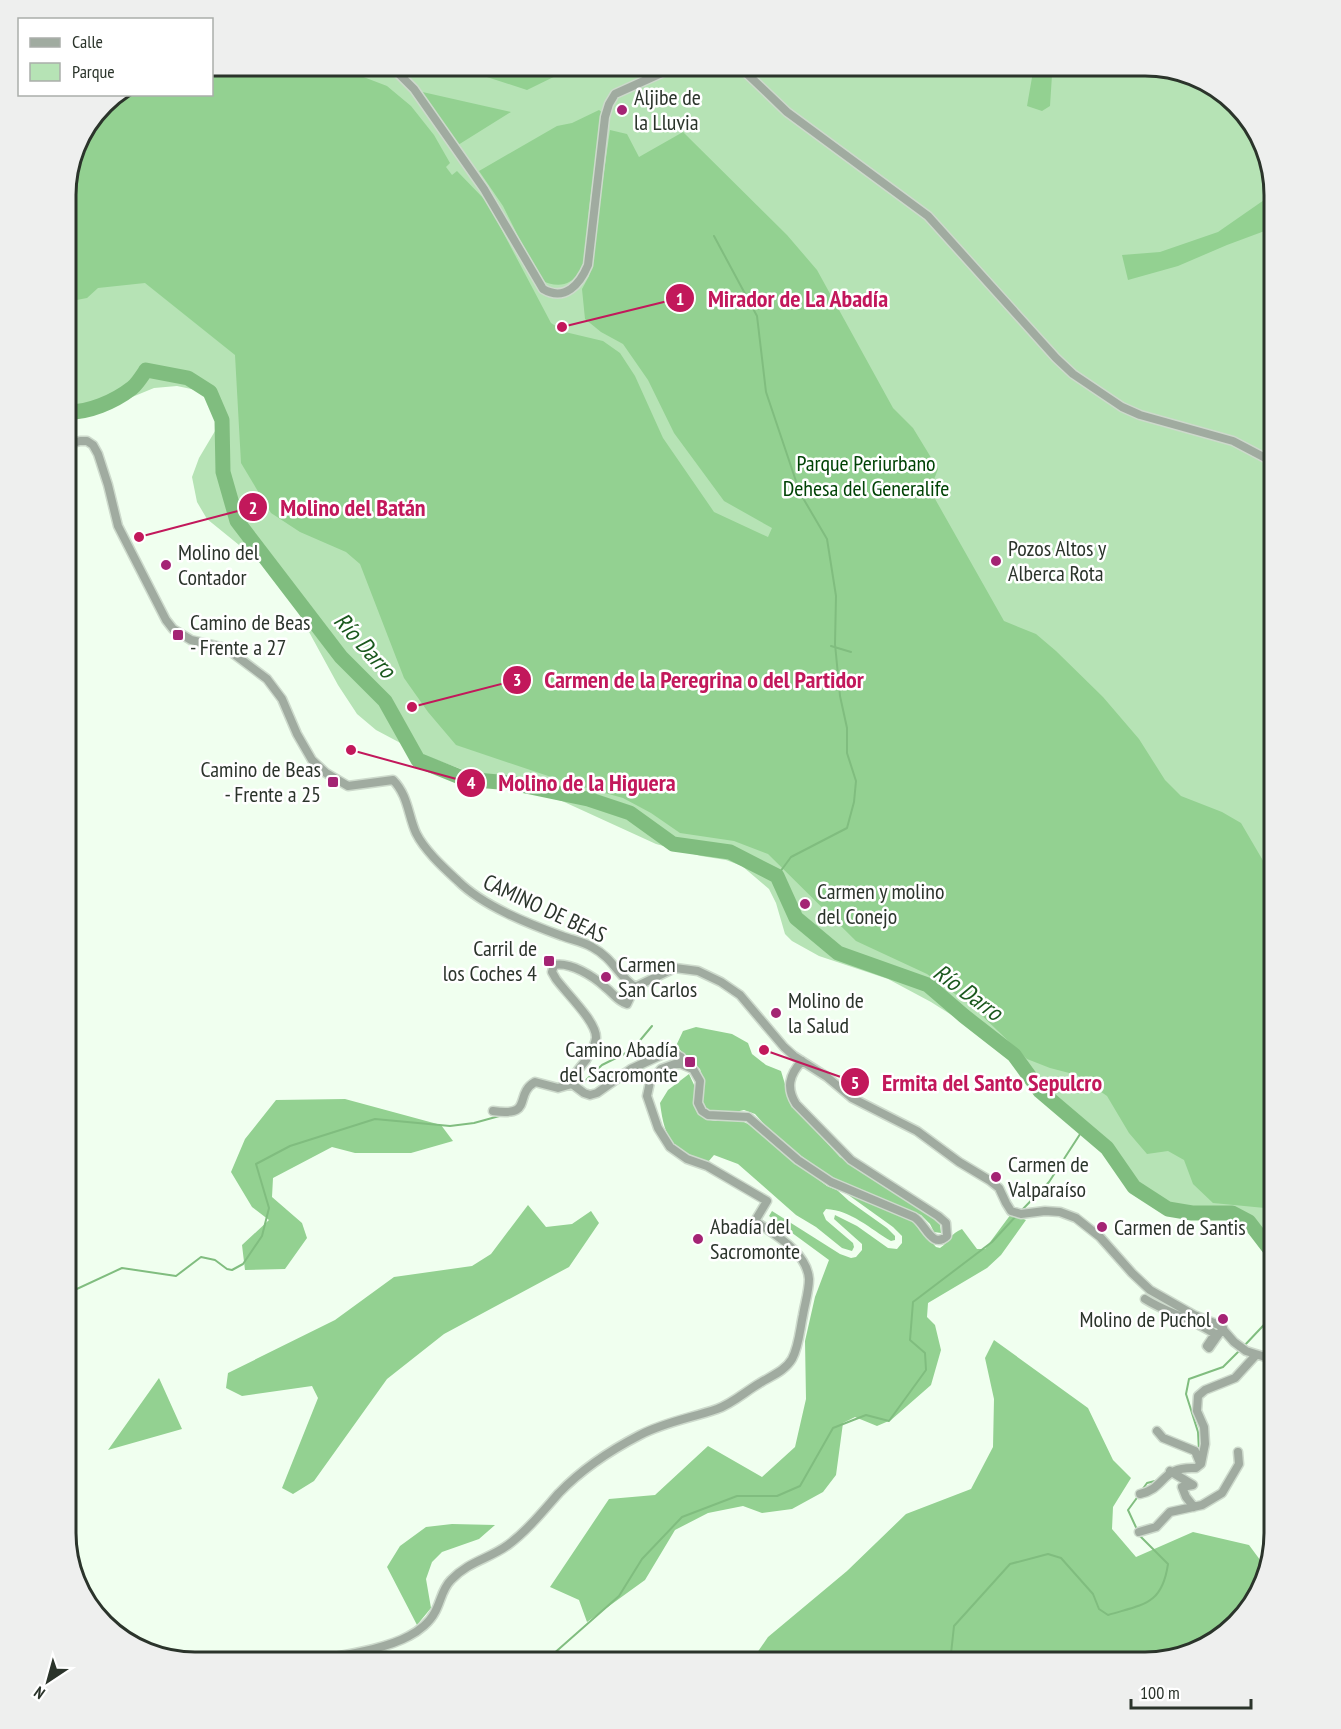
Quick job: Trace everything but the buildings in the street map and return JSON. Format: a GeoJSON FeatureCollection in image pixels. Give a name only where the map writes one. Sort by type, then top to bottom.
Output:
{"type":"FeatureCollection","features":[{"type":"Feature","properties":{"kind":"street"},"geometry":{"type":"LineString","coordinates":[[402,76],[414,88],[484,189],[543,289],[557,293],[578,285],[588,265],[605,117],[609,104],[615,94],[654,76]]}},
{"type":"Feature","properties":{"kind":"street"},"geometry":{"type":"LineString","coordinates":[[750,77],[787,112],[928,216],[1073,374],[1122,407],[1140,416],[1233,441],[1264,457]]}},
{"type":"Feature","properties":{"kind":"street","name":"CAMINO DE BEAS"},"geometry":{"type":"LineString","coordinates":[[77,442],[87,441],[93,445],[98,454],[118,526],[166,620],[173,629],[191,640],[226,648],[267,680],[282,699],[304,749],[320,768],[348,786],[393,780],[399,785],[416,833],[423,844],[467,890],[487,904],[552,933],[589,945],[606,955],[625,979],[635,987]]}},
{"type":"Feature","properties":{"kind":"street"},"geometry":{"type":"LineString","coordinates":[[573,1084],[573,1078],[593,1048],[596,1036],[589,1020],[555,979],[552,972],[554,964],[583,972],[622,1003],[627,1004],[635,987],[675,968],[698,971],[721,982],[740,995],[784,1047],[852,1098],[922,1134],[999,1188],[1011,1210],[1021,1214],[1060,1212],[1076,1218],[1094,1232],[1150,1290],[1194,1315],[1223,1328],[1234,1342],[1246,1351],[1264,1357]]}},
{"type":"Feature","properties":{"kind":"street"},"geometry":{"type":"LineString","coordinates":[[573,1084],[584,1093],[590,1095],[597,1093],[631,1070],[670,1052],[681,1057],[686,1065]]}},
{"type":"Feature","properties":{"kind":"street"},"geometry":{"type":"LineString","coordinates":[[354,1652],[407,1638],[422,1629],[435,1614],[440,1597],[449,1582],[477,1560],[509,1545],[590,1466],[663,1424],[719,1409],[779,1372],[791,1361],[796,1349],[809,1287],[808,1276],[800,1258],[784,1241],[755,1221],[767,1202],[707,1166],[681,1155],[665,1141],[647,1096],[650,1082],[667,1065],[686,1065],[693,1069],[699,1078],[698,1103],[702,1111],[712,1116],[748,1118],[798,1160],[831,1182],[914,1216],[932,1238],[938,1240],[945,1238],[948,1228],[938,1216],[851,1160],[796,1104],[791,1095],[790,1081],[802,1061]]}},
{"type":"Feature","properties":{"kind":"street"},"geometry":{"type":"LineString","coordinates":[[493,1111],[505,1113],[519,1108],[524,1102],[528,1087],[535,1082],[558,1088],[573,1084]]}},
{"type":"Feature","properties":{"kind":"street"},"geometry":{"type":"LineString","coordinates":[[1145,1299],[1164,1311],[1202,1325],[1215,1334],[1207,1346],[1209,1348],[1223,1328]]}},
{"type":"Feature","properties":{"kind":"street"},"geometry":{"type":"LineString","coordinates":[[1140,1494],[1152,1491],[1170,1471],[1184,1467],[1196,1468],[1201,1464],[1205,1444],[1204,1427],[1197,1411],[1198,1396],[1205,1390],[1235,1378],[1256,1355]]}},
{"type":"Feature","properties":{"kind":"street"},"geometry":{"type":"LineString","coordinates":[[1157,1431],[1163,1438],[1195,1451],[1201,1464]]}},
{"type":"Feature","properties":{"kind":"street"},"geometry":{"type":"LineString","coordinates":[[1139,1532],[1156,1527],[1170,1512],[1202,1505],[1222,1493],[1239,1464],[1238,1452]]}},
{"type":"Feature","properties":{"kind":"street"},"geometry":{"type":"LineString","coordinates":[[1170,1471],[1193,1485],[1182,1487],[1194,1507]]}},
{"type":"Feature","properties":{"kind":"green space","name":"Parque Periurbano Dehesa del Generalife"},"geometry":{"type":"Polygon","coordinates":[[[213,76],[1153,77],[1184,83],[1205,92],[1224,106],[1244,129],[1258,157],[1264,195],[1264,1250],[1240,1224],[1226,1214],[1169,1207],[1154,1200],[1141,1190],[1114,1160],[1063,1115],[989,1040],[961,1021],[888,979],[819,956],[792,941],[785,934],[776,903],[769,889],[742,866],[726,860],[656,844],[562,801],[510,787],[423,755],[376,730],[357,714],[338,685],[285,588],[260,562],[207,519],[197,502],[192,477],[199,458],[218,426],[221,414],[219,401],[210,393],[177,386],[154,388],[103,409],[77,415],[78,180],[86,150],[97,129],[111,111],[131,96],[213,96],[213,76]]]}},
{"type":"Feature","properties":{"kind":"green space"},"geometry":{"type":"Polygon","coordinates":[[[213,76],[361,76],[387,86],[411,106],[434,135],[450,163],[446,167],[452,175],[457,171],[487,202],[551,323],[565,332],[603,341],[620,353],[635,376],[663,438],[714,512],[768,537],[772,528],[724,501],[674,433],[648,380],[623,344],[601,332],[585,319],[582,289],[589,276],[610,130],[627,134],[639,157],[683,132],[787,235],[817,270],[893,408],[913,428],[938,469],[930,490],[1004,621],[1036,634],[1056,651],[1103,697],[1139,739],[1165,780],[1181,796],[1222,812],[1241,823],[1264,862],[1264,1208],[1213,1203],[1193,1184],[1184,1160],[1168,1151],[1147,1154],[1129,1133],[1107,1096],[1077,1075],[1027,1059],[972,1006],[927,974],[856,941],[768,854],[734,841],[680,833],[651,813],[623,798],[569,783],[456,745],[428,712],[404,678],[360,564],[346,552],[300,532],[271,513],[241,463],[235,355],[145,283],[98,288],[87,298],[77,300],[78,180],[89,143],[106,117],[123,101],[131,96],[213,96],[213,76]]]}},
{"type":"Feature","properties":{"kind":"green space"},"geometry":{"type":"Polygon","coordinates":[[[485,76],[555,76],[527,90],[485,76]]]}},
{"type":"Feature","properties":{"kind":"green space"},"geometry":{"type":"Polygon","coordinates":[[[1032,77],[1052,77],[1050,106],[1042,111],[1027,106],[1032,77]]]}},
{"type":"Feature","properties":{"kind":"green space"},"geometry":{"type":"Polygon","coordinates":[[[418,91],[511,112],[458,145],[418,91]]]}},
{"type":"Feature","properties":{"kind":"green space"},"geometry":{"type":"Polygon","coordinates":[[[599,110],[604,114],[589,211],[587,250],[583,264],[572,281],[557,285],[546,282],[540,280],[503,206],[479,171],[557,126],[572,123],[599,110]]]}},
{"type":"Feature","properties":{"kind":"green space"},"geometry":{"type":"Polygon","coordinates":[[[1264,200],[1264,231],[1178,266],[1128,280],[1122,255],[1160,252],[1218,232],[1264,200]]]}},
{"type":"Feature","properties":{"kind":"green space"},"geometry":{"type":"Polygon","coordinates":[[[696,1027],[732,1034],[748,1043],[752,1054],[766,1065],[781,1071],[791,1104],[840,1157],[933,1216],[940,1224],[941,1233],[934,1232],[921,1215],[826,1175],[774,1135],[755,1114],[744,1110],[715,1114],[707,1110],[702,1101],[704,1082],[700,1069],[676,1046],[683,1031],[696,1027]]]}},
{"type":"Feature","properties":{"kind":"green space"},"geometry":{"type":"Polygon","coordinates":[[[689,1074],[695,1087],[694,1103],[697,1112],[705,1119],[742,1121],[760,1130],[781,1151],[887,1228],[895,1236],[895,1240],[891,1241],[852,1216],[826,1209],[823,1213],[826,1220],[853,1243],[852,1251],[842,1248],[816,1227],[796,1215],[738,1164],[714,1155],[708,1162],[678,1148],[668,1135],[660,1103],[668,1090],[689,1074]]]}},
{"type":"Feature","properties":{"kind":"green space"},"geometry":{"type":"Polygon","coordinates":[[[345,1099],[441,1125],[453,1141],[411,1153],[355,1153],[332,1147],[273,1178],[272,1197],[302,1223],[307,1238],[285,1269],[245,1270],[242,1245],[269,1220],[252,1207],[231,1172],[245,1139],[276,1100],[345,1099]]]}},
{"type":"Feature","properties":{"kind":"green space"},"geometry":{"type":"Polygon","coordinates":[[[848,1192],[900,1213],[915,1223],[936,1247],[940,1248],[962,1229],[977,1249],[985,1249],[1011,1214],[1026,1220],[1001,1255],[987,1268],[928,1303],[927,1317],[935,1325],[941,1350],[931,1385],[891,1420],[877,1426],[855,1417],[843,1423],[836,1475],[823,1492],[792,1509],[762,1513],[743,1506],[708,1513],[675,1530],[645,1580],[587,1622],[579,1600],[550,1587],[609,1499],[655,1495],[708,1446],[762,1477],[795,1447],[806,1399],[805,1341],[815,1297],[829,1260],[769,1216],[772,1211],[840,1254],[851,1258],[856,1257],[862,1250],[862,1244],[834,1219],[835,1215],[857,1226],[888,1248],[897,1249],[902,1243],[902,1236],[847,1194],[848,1192]]]}},
{"type":"Feature","properties":{"kind":"green space"},"geometry":{"type":"Polygon","coordinates":[[[528,1205],[546,1227],[572,1224],[591,1211],[599,1223],[569,1267],[444,1334],[387,1379],[314,1481],[293,1494],[282,1488],[318,1398],[312,1386],[242,1396],[226,1388],[228,1373],[335,1320],[394,1277],[472,1266],[491,1254],[528,1205]]]}},
{"type":"Feature","properties":{"kind":"green space"},"geometry":{"type":"Polygon","coordinates":[[[994,1340],[1088,1408],[1113,1460],[1131,1478],[1113,1507],[1112,1529],[1136,1557],[1193,1532],[1249,1545],[1261,1561],[1260,1564],[1252,1586],[1235,1612],[1224,1623],[1198,1640],[1161,1651],[758,1652],[768,1637],[847,1571],[906,1514],[971,1489],[993,1447],[994,1399],[985,1358],[994,1340]]]}},
{"type":"Feature","properties":{"kind":"green space"},"geometry":{"type":"Polygon","coordinates":[[[159,1378],[182,1429],[108,1450],[159,1378]]]}},
{"type":"Feature","properties":{"kind":"green space"},"geometry":{"type":"Polygon","coordinates":[[[452,1524],[495,1525],[479,1539],[442,1552],[432,1562],[426,1579],[431,1608],[417,1625],[387,1567],[400,1546],[426,1527],[452,1524]]]}},
{"type":"Feature","properties":{"kind":"waterway"},"geometry":{"type":"LineString","coordinates":[[714,236],[757,316],[766,392],[800,493],[827,539],[836,596],[835,644],[840,696],[847,728],[847,753],[856,781],[854,802],[847,828],[791,857],[777,876]]}},
{"type":"Feature","properties":{"kind":"waterway","name":"Río Darro"},"geometry":{"type":"LineString","coordinates":[[77,412],[92,409],[117,398],[134,386],[146,370],[188,378],[210,392],[222,420],[223,472],[237,521],[341,657],[385,701],[418,760],[465,779],[511,783],[588,799],[630,813],[673,844],[730,852],[777,876],[796,918],[838,953],[928,985],[1014,1055],[1040,1091],[1107,1148],[1134,1187],[1168,1209],[1192,1213],[1232,1213],[1249,1222],[1264,1242]]}},
{"type":"Feature","properties":{"kind":"waterway"},"geometry":{"type":"LineString","coordinates":[[831,646],[851,652]]}},
{"type":"Feature","properties":{"kind":"waterway"},"geometry":{"type":"LineString","coordinates":[[578,1085],[602,1065],[632,1050],[652,1026]]}},
{"type":"Feature","properties":{"kind":"waterway"},"geometry":{"type":"LineString","coordinates":[[76,1289],[122,1268],[176,1276],[201,1257],[215,1260],[232,1270],[243,1264],[262,1236],[269,1208],[256,1164],[290,1146],[375,1119],[450,1126],[474,1123],[503,1115]]}},
{"type":"Feature","properties":{"kind":"waterway"},"geometry":{"type":"LineString","coordinates":[[1021,1211],[1049,1182],[1084,1128]]}},
{"type":"Feature","properties":{"kind":"waterway"},"geometry":{"type":"LineString","coordinates":[[555,1652],[619,1596],[642,1559],[682,1517],[737,1496],[777,1496],[800,1486],[833,1428],[866,1415],[889,1421],[926,1370],[925,1353],[910,1340],[913,1302],[992,1242],[1017,1215]]}},
{"type":"Feature","properties":{"kind":"waterway"},"geometry":{"type":"LineString","coordinates":[[1244,1346],[1264,1325]]}},
{"type":"Feature","properties":{"kind":"waterway"},"geometry":{"type":"LineString","coordinates":[[1199,1451],[1198,1432],[1186,1394],[1189,1379],[1223,1367],[1240,1350]]}},
{"type":"Feature","properties":{"kind":"waterway"},"geometry":{"type":"LineString","coordinates":[[1142,1490],[1147,1483],[1159,1480]]}},
{"type":"Feature","properties":{"kind":"waterway"},"geometry":{"type":"LineString","coordinates":[[951,1652],[954,1626],[1010,1564],[1048,1554],[1061,1558],[1093,1594],[1099,1609],[1108,1615],[1149,1601],[1161,1588],[1168,1564],[1140,1536],[1128,1510],[1139,1495]]}},
{"type":"Feature","properties":{"kind":"place","name":"Aljibe de la Lluvia"},"geometry":{"type":"Point","coordinates":[622,110]}},
{"type":"Feature","properties":{"kind":"place","name":"Mirador de La Abadía"},"geometry":{"type":"Point","coordinates":[562,327]}},
{"type":"Feature","properties":{"kind":"place","name":"Molino del Batán"},"geometry":{"type":"Point","coordinates":[139,537]}},
{"type":"Feature","properties":{"kind":"place","name":"Pozos Altos y Alberca Rota"},"geometry":{"type":"Point","coordinates":[996,561]}},
{"type":"Feature","properties":{"kind":"place","name":"Molino del Contador"},"geometry":{"type":"Point","coordinates":[166,565]}},
{"type":"Feature","properties":{"kind":"place","name":"Camino de Beas - Frente a 27"},"geometry":{"type":"Point","coordinates":[178,635]}},
{"type":"Feature","properties":{"kind":"place","name":"Carmen de la Peregrina o del Partidor"},"geometry":{"type":"Point","coordinates":[412,707]}},
{"type":"Feature","properties":{"kind":"place","name":"Molino de la Higuera"},"geometry":{"type":"Point","coordinates":[351,750]}},
{"type":"Feature","properties":{"kind":"place","name":"Camino de Beas - Frente a 25"},"geometry":{"type":"Point","coordinates":[333,782]}},
{"type":"Feature","properties":{"kind":"place","name":"Carmen y molino del Conejo"},"geometry":{"type":"Point","coordinates":[805,904]}},
{"type":"Feature","properties":{"kind":"place","name":"Carril de los Coches 4"},"geometry":{"type":"Point","coordinates":[549,961]}},
{"type":"Feature","properties":{"kind":"place","name":"Carmen San Carlos"},"geometry":{"type":"Point","coordinates":[606,977]}},
{"type":"Feature","properties":{"kind":"place","name":"Molino de la Salud"},"geometry":{"type":"Point","coordinates":[776,1013]}},
{"type":"Feature","properties":{"kind":"place","name":"Ermita del Santo Sepulcro"},"geometry":{"type":"Point","coordinates":[764,1050]}},
{"type":"Feature","properties":{"kind":"place","name":"Camino Abadía del Sacromonte"},"geometry":{"type":"Point","coordinates":[690,1062]}},
{"type":"Feature","properties":{"kind":"place","name":"Carmen de Valparaíso"},"geometry":{"type":"Point","coordinates":[996,1177]}},
{"type":"Feature","properties":{"kind":"place","name":"Carmen de Santis"},"geometry":{"type":"Point","coordinates":[1102,1227]}},
{"type":"Feature","properties":{"kind":"place","name":"Abadía del Sacromonte"},"geometry":{"type":"Point","coordinates":[698,1239]}},
{"type":"Feature","properties":{"kind":"place","name":"Molino de Puchol"},"geometry":{"type":"Point","coordinates":[1223,1319]}}]}
